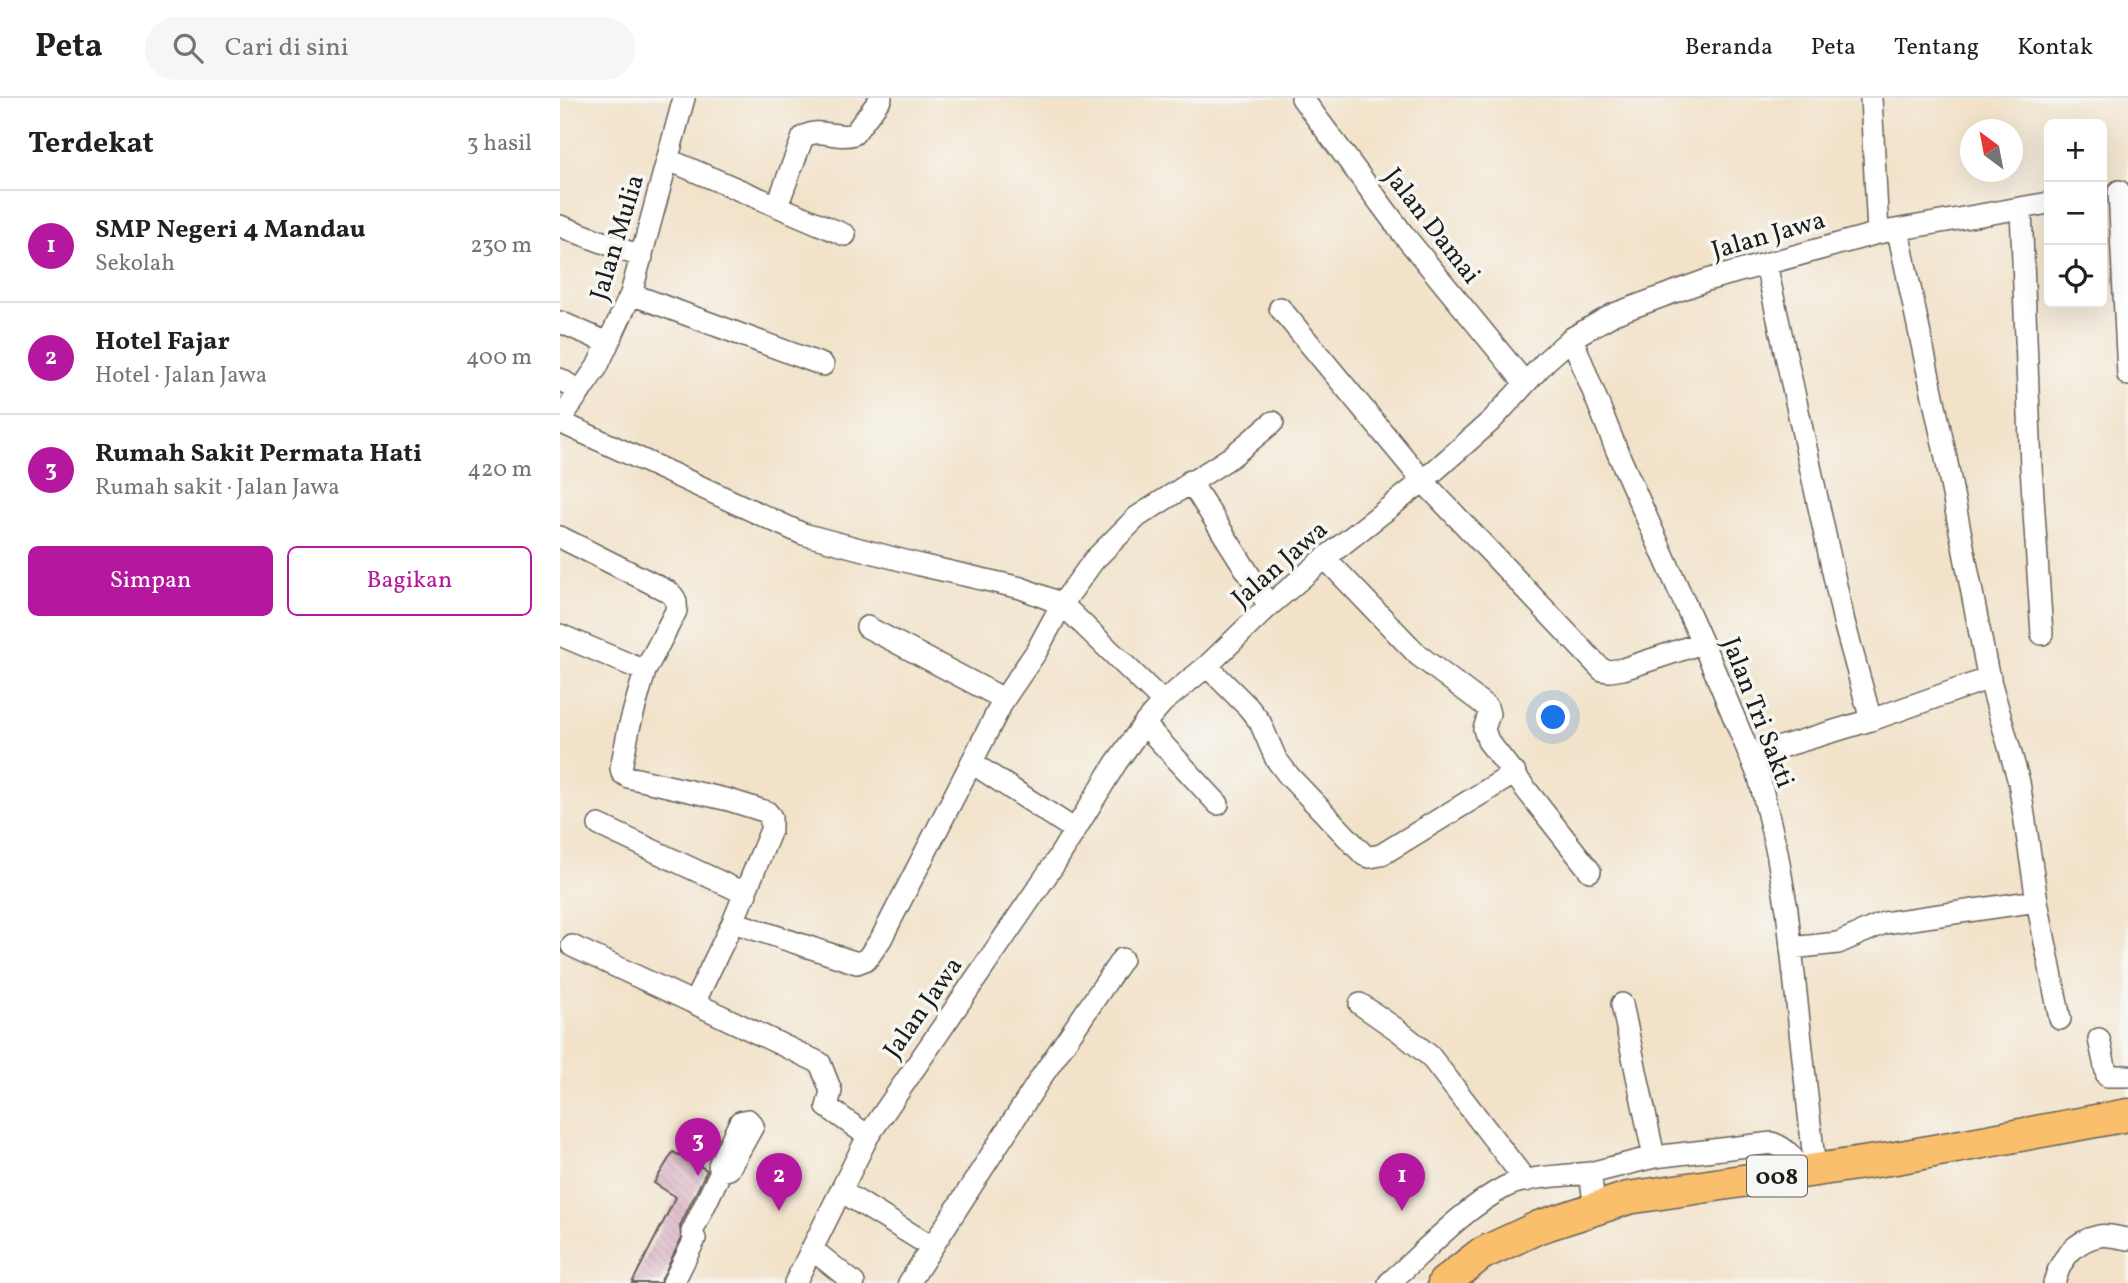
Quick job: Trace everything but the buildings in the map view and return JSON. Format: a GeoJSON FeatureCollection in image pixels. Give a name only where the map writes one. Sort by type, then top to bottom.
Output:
{"type":"FeatureCollection","features":[{"type":"Feature","properties":{"kind":"highway","name":"008"},"geometry":{"type":"LineString","coordinates":[[1444,1283],[1481,1254],[1539,1227],[1628,1198],[1896,1158],[2128,1115]]}},
{"type":"Feature","properties":{"kind":"street","name":"Jalan Mulia"},"geometry":{"type":"LineString","coordinates":[[560,421],[597,367],[631,294],[684,98]]}},
{"type":"Feature","properties":{"kind":"street"},"geometry":{"type":"LineString","coordinates":[[777,206],[803,137],[814,131],[843,136],[854,134],[881,98]]}},
{"type":"Feature","properties":{"kind":"street"},"geometry":{"type":"LineString","coordinates":[[1871,98],[1888,232],[1990,678],[2020,782],[2037,901],[2060,1018]]}},
{"type":"Feature","properties":{"kind":"street","name":"Jalan Damai"},"geometry":{"type":"LineString","coordinates":[[1308,100],[1402,234],[1525,383]]}},
{"type":"Feature","properties":{"kind":"street"},"geometry":{"type":"LineString","coordinates":[[669,160],[845,235]]}},
{"type":"Feature","properties":{"kind":"street"},"geometry":{"type":"LineString","coordinates":[[2116,192],[2128,375]]}},
{"type":"Feature","properties":{"kind":"street","name":"Jalan Jawa"},"geometry":{"type":"LineString","coordinates":[[795,1283],[868,1136],[1144,724],[1163,702],[1207,666],[1269,606],[1423,481],[1491,421],[1525,383],[1572,338],[1614,314],[1707,280],[1888,232],[2044,205]]}},
{"type":"Feature","properties":{"kind":"street"},"geometry":{"type":"LineString","coordinates":[[2021,208],[2031,467],[2042,634]]}},
{"type":"Feature","properties":{"kind":"street"},"geometry":{"type":"LineString","coordinates":[[560,226],[642,257]]}},
{"type":"Feature","properties":{"kind":"street"},"geometry":{"type":"LineString","coordinates":[[1766,264],[1844,622],[1871,720]]}},
{"type":"Feature","properties":{"kind":"street"},"geometry":{"type":"LineString","coordinates":[[631,294],[823,365]]}},
{"type":"Feature","properties":{"kind":"street"},"geometry":{"type":"LineString","coordinates":[[1280,308],[1423,481],[1602,670],[1623,668],[1702,643]]}},
{"type":"Feature","properties":{"kind":"street"},"geometry":{"type":"LineString","coordinates":[[560,322],[608,343]]}},
{"type":"Feature","properties":{"kind":"street","name":"Jalan Tri Sakti"},"geometry":{"type":"LineString","coordinates":[[1572,338],[1617,451],[1759,777],[1777,852],[1791,948],[1808,1171]]}},
{"type":"Feature","properties":{"kind":"street"},"geometry":{"type":"LineString","coordinates":[[560,379],[580,392]]}},
{"type":"Feature","properties":{"kind":"street"},"geometry":{"type":"LineString","coordinates":[[560,421],[803,534],[934,569],[1021,588],[1062,604],[1163,702]]}},
{"type":"Feature","properties":{"kind":"street"},"geometry":{"type":"LineString","coordinates":[[733,922],[856,962],[867,959],[881,939],[1004,699],[1036,652],[1062,604],[1094,560],[1137,517],[1231,457],[1273,422]]}},
{"type":"Feature","properties":{"kind":"street"},"geometry":{"type":"LineString","coordinates":[[1191,481],[1269,606]]}},
{"type":"Feature","properties":{"kind":"street"},"geometry":{"type":"LineString","coordinates":[[560,537],[674,597],[676,611],[645,671],[629,728],[621,771],[628,777],[767,811],[773,823],[746,894],[694,1003]]}},
{"type":"Feature","properties":{"kind":"street"},"geometry":{"type":"LineString","coordinates":[[1325,558],[1418,654],[1487,707],[1489,714],[1484,729],[1485,735],[1590,871]]}},
{"type":"Feature","properties":{"kind":"street"},"geometry":{"type":"LineString","coordinates":[[867,627],[1004,699]]}},
{"type":"Feature","properties":{"kind":"street"},"geometry":{"type":"LineString","coordinates":[[560,635],[645,671]]}},
{"type":"Feature","properties":{"kind":"street"},"geometry":{"type":"LineString","coordinates":[[1207,666],[1260,722],[1276,759],[1289,776],[1364,855],[1381,855],[1515,773]]}},
{"type":"Feature","properties":{"kind":"street"},"geometry":{"type":"LineString","coordinates":[[1751,756],[1871,720],[1990,678]]}},
{"type":"Feature","properties":{"kind":"street"},"geometry":{"type":"LineString","coordinates":[[1144,724],[1218,803]]}},
{"type":"Feature","properties":{"kind":"street"},"geometry":{"type":"LineString","coordinates":[[972,763],[1075,830]]}},
{"type":"Feature","properties":{"kind":"street"},"geometry":{"type":"LineString","coordinates":[[599,825],[746,894]]}},
{"type":"Feature","properties":{"kind":"street"},"geometry":{"type":"LineString","coordinates":[[1791,948],[1838,943],[1884,923],[2037,901]]}},
{"type":"Feature","properties":{"kind":"street"},"geometry":{"type":"LineString","coordinates":[[572,946],[820,1063],[831,1091],[827,1107],[868,1136]]}},
{"type":"Feature","properties":{"kind":"street"},"geometry":{"type":"LineString","coordinates":[[909,1283],[1042,1076],[1122,959]]}},
{"type":"Feature","properties":{"kind":"street"},"geometry":{"type":"LineString","coordinates":[[1360,1004],[1430,1056],[1526,1181]]}},
{"type":"Feature","properties":{"kind":"street"},"geometry":{"type":"LineString","coordinates":[[1622,1004],[1654,1157]]}},
{"type":"Feature","properties":{"kind":"street"},"geometry":{"type":"LineString","coordinates":[[2099,1039],[2107,1076],[2128,1076]]}},
{"type":"Feature","properties":{"kind":"street"},"geometry":{"type":"LineString","coordinates":[[1389,1283],[1467,1214],[1506,1186],[1590,1173],[1654,1157],[1772,1143],[1782,1146],[1808,1171]]}},
{"type":"Feature","properties":{"kind":"street"},"geometry":{"type":"LineString","coordinates":[[673,1283],[695,1239],[692,1232],[721,1171]]}},
{"type":"Feature","properties":{"kind":"street"},"geometry":{"type":"LineString","coordinates":[[1590,1173],[1595,1208]]}},
{"type":"Feature","properties":{"kind":"street"},"geometry":{"type":"LineString","coordinates":[[841,1191],[932,1247]]}},
{"type":"Feature","properties":{"kind":"street"},"geometry":{"type":"LineString","coordinates":[[2054,1283],[2062,1260],[2080,1244],[2101,1235],[2128,1240]]}},
{"type":"Feature","properties":{"kind":"street"},"geometry":{"type":"LineString","coordinates":[[813,1250],[854,1283]]}},
{"type":"Feature","properties":{"kind":"place","name":"Rumah Sakit Permata Hati"},"geometry":{"type":"Point","coordinates":[698,1176]}},
{"type":"Feature","properties":{"kind":"place","name":"Hotel Fajar"},"geometry":{"type":"Point","coordinates":[779,1211]}},
{"type":"Feature","properties":{"kind":"place","name":"SMP Negeri 4 Mandau"},"geometry":{"type":"Point","coordinates":[1402,1211]}}]}
